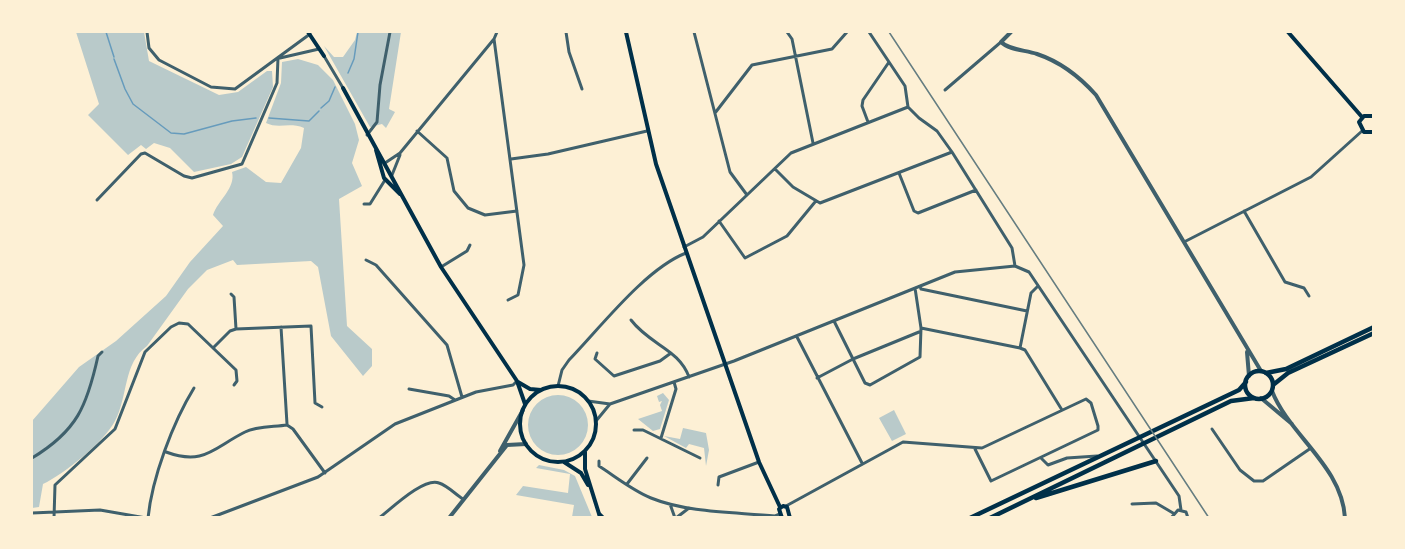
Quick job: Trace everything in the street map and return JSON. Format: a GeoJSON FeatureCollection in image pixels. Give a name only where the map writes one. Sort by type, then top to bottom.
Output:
{"type":"FeatureCollection","features":[{"type":"Feature","properties":{"kind":"main road"},"geometry":{"type":"LineString","coordinates":[[626,32],[647,131],[686,253],[759,462],[790,518]]}},
{"type":"Feature","properties":{"kind":"main road"},"geometry":{"type":"LineString","coordinates":[[1288,32],[1362,117]]}},
{"type":"Feature","properties":{"kind":"main road"},"geometry":{"type":"LineString","coordinates":[[309,33],[324,56]]}},
{"type":"Feature","properties":{"kind":"main road"},"geometry":{"type":"LineString","coordinates":[[343,88],[375,149],[393,174],[401,195],[441,267],[517,381],[525,404]]}},
{"type":"Feature","properties":{"kind":"main road"},"geometry":{"type":"LineString","coordinates":[[1362,117],[1374,116]]}},
{"type":"Feature","properties":{"kind":"main road"},"geometry":{"type":"LineString","coordinates":[[1362,117],[1359,122],[1362,131],[1373,133]]}},
{"type":"Feature","properties":{"kind":"main road"},"geometry":{"type":"LineString","coordinates":[[375,149],[385,180],[401,195]]}},
{"type":"Feature","properties":{"kind":"main road"},"geometry":{"type":"LineString","coordinates":[[381,172],[385,163]]}},
{"type":"Feature","properties":{"kind":"main road"},"geometry":{"type":"LineString","coordinates":[[381,172],[393,174]]}},
{"type":"Feature","properties":{"kind":"main road"},"geometry":{"type":"LineString","coordinates":[[970,518],[1239,390],[1249,375],[1286,369],[1374,327]]}},
{"type":"Feature","properties":{"kind":"main road"},"geometry":{"type":"LineString","coordinates":[[990,518],[1231,401],[1261,398],[1288,373],[1374,333]]}},
{"type":"Feature","properties":{"kind":"main road"},"geometry":{"type":"LineString","coordinates":[[1264,372],[1272,388]]}},
{"type":"Feature","properties":{"kind":"main road"},"geometry":{"type":"LineString","coordinates":[[517,381],[530,388],[542,390],[558,386],[569,388],[588,401],[596,421],[594,435],[585,450],[584,464],[601,517]]}},
{"type":"Feature","properties":{"kind":"main road"},"geometry":{"type":"LineString","coordinates":[[1246,382],[1248,393],[1254,398]]}},
{"type":"Feature","properties":{"kind":"main road"},"geometry":{"type":"LineString","coordinates":[[542,390],[525,404],[523,410],[521,433],[526,444],[539,457],[563,462],[581,473],[591,491]]}},
{"type":"Feature","properties":{"kind":"main road"},"geometry":{"type":"LineString","coordinates":[[563,462],[585,450]]}},
{"type":"Feature","properties":{"kind":"main road"},"geometry":{"type":"LineString","coordinates":[[1022,502],[1156,461]]}},
{"type":"Feature","properties":{"kind":"main road"},"geometry":{"type":"LineString","coordinates":[[781,516],[783,506]]}},
{"type":"Feature","properties":{"kind":"street"},"geometry":{"type":"LineString","coordinates":[[147,32],[149,48],[159,60],[218,90],[235,89],[309,33]]}},
{"type":"Feature","properties":{"kind":"street"},"geometry":{"type":"LineString","coordinates":[[368,135],[377,122],[390,32]]}},
{"type":"Feature","properties":{"kind":"street"},"geometry":{"type":"LineString","coordinates":[[496,32],[494,39],[524,277],[518,296],[508,300]]}},
{"type":"Feature","properties":{"kind":"street"},"geometry":{"type":"LineString","coordinates":[[566,32],[569,52],[582,89]]}},
{"type":"Feature","properties":{"kind":"street"},"geometry":{"type":"LineString","coordinates":[[694,32],[730,172],[747,195]]}},
{"type":"Feature","properties":{"kind":"street"},"geometry":{"type":"LineString","coordinates":[[787,32],[792,39],[796,56],[813,144]]}},
{"type":"Feature","properties":{"kind":"street"},"geometry":{"type":"LineString","coordinates":[[714,113],[752,64],[836,47],[847,32]]}},
{"type":"Feature","properties":{"kind":"street"},"geometry":{"type":"LineString","coordinates":[[869,32],[905,86],[908,107],[919,118],[938,130],[976,190],[1012,248],[1015,266]]}},
{"type":"Feature","properties":{"kind":"street"},"geometry":{"type":"LineString","coordinates":[[945,90],[1011,32]]}},
{"type":"Feature","properties":{"kind":"street"},"geometry":{"type":"LineString","coordinates":[[385,163],[400,153],[494,39]]}},
{"type":"Feature","properties":{"kind":"street"},"geometry":{"type":"LineString","coordinates":[[1001,42],[1006,47],[1052,60],[1088,86],[1104,105],[1247,348],[1264,372]]}},
{"type":"Feature","properties":{"kind":"street"},"geometry":{"type":"LineString","coordinates":[[278,58],[319,49]]}},
{"type":"Feature","properties":{"kind":"street"},"geometry":{"type":"LineString","coordinates":[[324,56],[343,88]]}},
{"type":"Feature","properties":{"kind":"street"},"geometry":{"type":"LineString","coordinates":[[97,200],[141,154],[145,153],[184,176],[192,178],[242,164],[277,82],[278,58]]}},
{"type":"Feature","properties":{"kind":"street"},"geometry":{"type":"LineString","coordinates":[[868,122],[862,106],[863,100],[889,62]]}},
{"type":"Feature","properties":{"kind":"street"},"geometry":{"type":"LineString","coordinates":[[684,247],[695,243],[719,222],[791,153],[908,107]]}},
{"type":"Feature","properties":{"kind":"street"},"geometry":{"type":"LineString","coordinates":[[417,131],[447,158],[454,191],[468,208],[485,215],[517,211]]}},
{"type":"Feature","properties":{"kind":"street"},"geometry":{"type":"LineString","coordinates":[[510,159],[548,154],[647,131]]}},
{"type":"Feature","properties":{"kind":"street"},"geometry":{"type":"LineString","coordinates":[[1184,242],[1311,177],[1362,131]]}},
{"type":"Feature","properties":{"kind":"street"},"geometry":{"type":"LineString","coordinates":[[775,169],[815,202],[824,202],[952,152]]}},
{"type":"Feature","properties":{"kind":"street"},"geometry":{"type":"LineString","coordinates":[[393,174],[400,153]]}},
{"type":"Feature","properties":{"kind":"street"},"geometry":{"type":"LineString","coordinates":[[899,173],[914,211],[918,213],[976,190]]}},
{"type":"Feature","properties":{"kind":"street"},"geometry":{"type":"LineString","coordinates":[[364,204],[370,204],[385,180]]}},
{"type":"Feature","properties":{"kind":"street"},"geometry":{"type":"LineString","coordinates":[[719,222],[745,258],[787,237],[815,202]]}},
{"type":"Feature","properties":{"kind":"street"},"geometry":{"type":"LineString","coordinates":[[1244,211],[1285,282],[1304,288],[1309,296]]}},
{"type":"Feature","properties":{"kind":"street"},"geometry":{"type":"LineString","coordinates":[[441,267],[467,251],[470,245]]}},
{"type":"Feature","properties":{"kind":"street"},"geometry":{"type":"LineString","coordinates":[[558,386],[558,378],[564,367],[638,288],[657,270],[686,253]]}},
{"type":"Feature","properties":{"kind":"street"},"geometry":{"type":"LineString","coordinates":[[366,260],[376,265],[447,345],[462,397]]}},
{"type":"Feature","properties":{"kind":"street"},"geometry":{"type":"LineString","coordinates":[[588,401],[610,404],[724,365],[955,272],[1015,266],[1029,272],[1179,496],[1181,510],[1188,518]]}},
{"type":"Feature","properties":{"kind":"street"},"geometry":{"type":"LineString","coordinates":[[920,286],[921,289],[1027,311]]}},
{"type":"Feature","properties":{"kind":"street"},"geometry":{"type":"LineString","coordinates":[[1020,348],[1031,293],[1038,286]]}},
{"type":"Feature","properties":{"kind":"street"},"geometry":{"type":"LineString","coordinates":[[834,321],[865,383],[870,385],[920,357],[920,330],[915,288]]}},
{"type":"Feature","properties":{"kind":"street"},"geometry":{"type":"LineString","coordinates":[[231,294],[234,297],[236,329]]}},
{"type":"Feature","properties":{"kind":"street"},"geometry":{"type":"LineString","coordinates":[[632,320],[648,339],[684,363],[689,377]]}},
{"type":"Feature","properties":{"kind":"street"},"geometry":{"type":"LineString","coordinates":[[54,518],[55,484],[110,435],[119,423],[137,367],[145,352],[171,327],[184,322],[213,348],[236,370],[237,381],[234,385]]}},
{"type":"Feature","properties":{"kind":"street"},"geometry":{"type":"LineString","coordinates":[[213,348],[230,331],[236,329],[311,326],[315,403],[322,407]]}},
{"type":"Feature","properties":{"kind":"street"},"geometry":{"type":"LineString","coordinates":[[281,327],[287,425]]}},
{"type":"Feature","properties":{"kind":"street"},"geometry":{"type":"LineString","coordinates":[[817,378],[920,330],[1025,350],[1062,410]]}},
{"type":"Feature","properties":{"kind":"street"},"geometry":{"type":"LineString","coordinates":[[796,336],[862,463]]}},
{"type":"Feature","properties":{"kind":"street"},"geometry":{"type":"LineString","coordinates":[[1247,348],[1249,375]]}},
{"type":"Feature","properties":{"kind":"street"},"geometry":{"type":"LineString","coordinates":[[32,458],[70,430],[86,401],[102,352]]}},
{"type":"Feature","properties":{"kind":"street"},"geometry":{"type":"LineString","coordinates":[[597,354],[595,359],[614,376],[660,361],[671,353]]}},
{"type":"Feature","properties":{"kind":"street"},"geometry":{"type":"LineString","coordinates":[[210,518],[325,473],[386,429],[462,397],[513,385],[517,381]]}},
{"type":"Feature","properties":{"kind":"street"},"geometry":{"type":"LineString","coordinates":[[661,438],[676,389],[674,382]]}},
{"type":"Feature","properties":{"kind":"street"},"geometry":{"type":"LineString","coordinates":[[32,513],[100,510],[147,518],[153,484],[184,403],[194,388]]}},
{"type":"Feature","properties":{"kind":"street"},"geometry":{"type":"LineString","coordinates":[[409,388],[449,396],[455,400]]}},
{"type":"Feature","properties":{"kind":"street"},"geometry":{"type":"LineString","coordinates":[[1272,388],[1338,489],[1345,518]]}},
{"type":"Feature","properties":{"kind":"street"},"geometry":{"type":"LineString","coordinates":[[1261,398],[1278,410],[1299,431]]}},
{"type":"Feature","properties":{"kind":"street"},"geometry":{"type":"LineString","coordinates":[[783,506],[903,442],[975,449],[1024,430],[1086,399],[1091,403],[1097,421],[1098,430],[991,481],[975,449]]}},
{"type":"Feature","properties":{"kind":"street"},"geometry":{"type":"LineString","coordinates":[[596,421],[610,404]]}},
{"type":"Feature","properties":{"kind":"street"},"geometry":{"type":"LineString","coordinates":[[494,462],[523,410]]}},
{"type":"Feature","properties":{"kind":"street"},"geometry":{"type":"LineString","coordinates":[[166,452],[178,456],[198,457],[215,452],[246,431],[287,425],[293,429],[325,473]]}},
{"type":"Feature","properties":{"kind":"street"},"geometry":{"type":"LineString","coordinates":[[1212,429],[1240,470],[1254,482],[1263,481],[1311,448]]}},
{"type":"Feature","properties":{"kind":"street"},"geometry":{"type":"LineString","coordinates":[[634,430],[643,430],[700,458]]}},
{"type":"Feature","properties":{"kind":"street"},"geometry":{"type":"LineString","coordinates":[[449,518],[507,445],[526,444]]}},
{"type":"Feature","properties":{"kind":"street"},"geometry":{"type":"LineString","coordinates":[[1041,458],[1048,465],[1066,458],[1102,455]]}},
{"type":"Feature","properties":{"kind":"street"},"geometry":{"type":"LineString","coordinates":[[627,484],[647,458]]}},
{"type":"Feature","properties":{"kind":"street"},"geometry":{"type":"LineString","coordinates":[[598,461],[599,466],[627,484],[649,497],[670,504],[750,515],[781,516]]}},
{"type":"Feature","properties":{"kind":"street"},"geometry":{"type":"LineString","coordinates":[[718,485],[719,477],[759,462]]}},
{"type":"Feature","properties":{"kind":"street"},"geometry":{"type":"LineString","coordinates":[[379,518],[420,486],[433,482],[442,484],[463,499]]}},
{"type":"Feature","properties":{"kind":"street"},"geometry":{"type":"LineString","coordinates":[[1132,504],[1156,503],[1173,513]]}},
{"type":"Feature","properties":{"kind":"street"},"geometry":{"type":"LineString","coordinates":[[670,504],[675,518],[690,507]]}},
{"type":"Feature","properties":{"kind":"street"},"geometry":{"type":"LineString","coordinates":[[1171,518],[1173,513],[1181,510]]}},
{"type":"Feature","properties":{"kind":"shaded area"},"geometry":{"type":"Polygon","coordinates":[[[76,32],[144,32],[149,61],[219,95],[238,92],[267,71],[272,71],[273,87],[242,157],[231,164],[194,172],[170,148],[154,143],[146,149],[141,145],[128,155],[88,115],[99,104],[76,32]]]}},
{"type":"Feature","properties":{"kind":"shaded area"},"geometry":{"type":"Polygon","coordinates":[[[357,32],[401,32],[389,109],[395,112],[386,128],[382,124],[370,127],[324,46],[334,57],[343,57],[355,40],[357,32]]]}},
{"type":"Feature","properties":{"kind":"shaded area"},"geometry":{"type":"Polygon","coordinates":[[[298,59],[318,65],[333,80],[355,124],[359,140],[352,163],[362,186],[339,199],[347,326],[372,349],[372,366],[363,376],[331,336],[318,267],[311,261],[237,265],[233,260],[207,270],[188,289],[147,346],[139,353],[130,371],[119,412],[110,429],[83,457],[43,484],[39,507],[32,508],[32,421],[79,367],[116,341],[166,296],[190,262],[223,226],[213,215],[229,189],[233,178],[232,172],[246,167],[266,182],[281,183],[301,148],[304,128],[266,123],[281,83],[282,62],[298,59]]]}},
{"type":"Feature","properties":{"kind":"shaded area"},"geometry":{"type":"Polygon","coordinates":[[[663,393],[669,400],[660,429],[653,431],[638,419],[662,411],[660,405],[662,401],[659,402],[657,396],[663,393]]]}},
{"type":"Feature","properties":{"kind":"shaded area"},"geometry":{"type":"Polygon","coordinates":[[[552,395],[564,395],[575,400],[583,408],[588,425],[586,437],[575,450],[564,455],[552,455],[541,450],[533,442],[528,431],[528,419],[533,408],[541,400],[552,395]]]}},
{"type":"Feature","properties":{"kind":"shaded area"},"geometry":{"type":"Polygon","coordinates":[[[894,410],[906,434],[892,441],[879,418],[894,410]]]}},
{"type":"Feature","properties":{"kind":"shaded area"},"geometry":{"type":"Polygon","coordinates":[[[683,428],[706,433],[709,450],[706,466],[704,448],[689,444],[686,448],[664,436],[680,439],[683,428]]]}},
{"type":"Feature","properties":{"kind":"shaded area"},"geometry":{"type":"Polygon","coordinates":[[[539,465],[564,470],[575,476],[592,517],[572,517],[574,505],[516,495],[523,486],[568,493],[570,474],[536,468],[539,465]]]}},
{"type":"Feature","properties":{"kind":"waterway"},"geometry":{"type":"LineString","coordinates":[[106,32],[114,57]]}},
{"type":"Feature","properties":{"kind":"waterway"},"geometry":{"type":"LineString","coordinates":[[348,73],[354,59],[358,32]]}},
{"type":"Feature","properties":{"kind":"waterway"},"geometry":{"type":"LineString","coordinates":[[114,59],[133,104],[171,133],[184,134],[232,121],[256,118]]}},
{"type":"Feature","properties":{"kind":"waterway"},"geometry":{"type":"LineString","coordinates":[[321,108],[329,101],[335,87]]}},
{"type":"Feature","properties":{"kind":"waterway"},"geometry":{"type":"LineString","coordinates":[[269,118],[309,121],[319,111]]}},
{"type":"Feature","properties":{"kind":"railway"},"geometry":{"type":"LineString","coordinates":[[889,32],[1209,518]]}}]}
